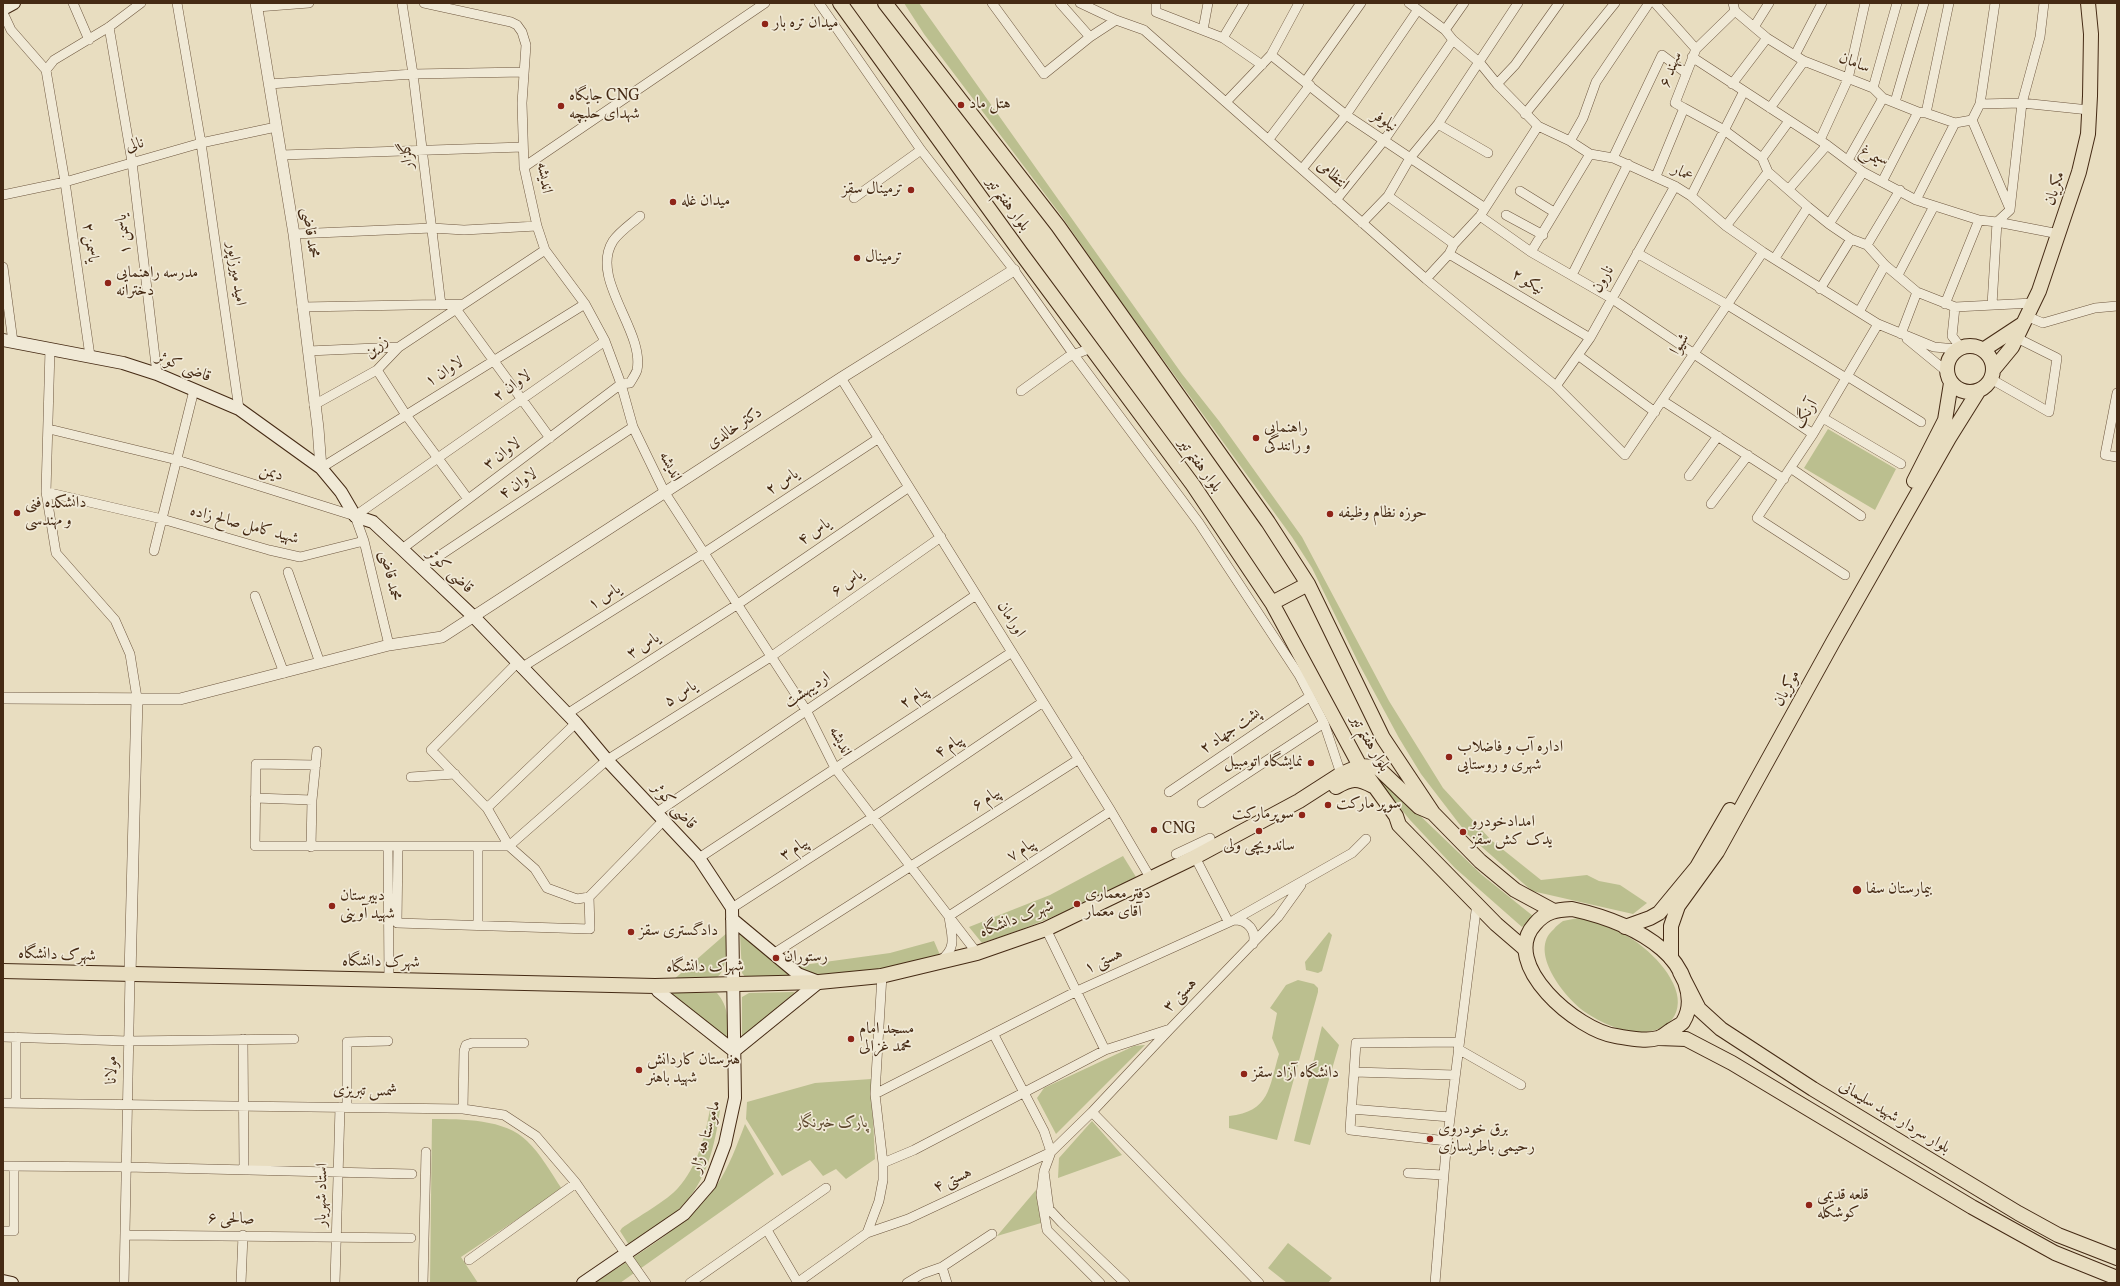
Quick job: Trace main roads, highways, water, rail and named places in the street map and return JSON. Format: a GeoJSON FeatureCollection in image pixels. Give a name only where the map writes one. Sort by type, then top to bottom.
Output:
{"type":"FeatureCollection","features":[{"type":"Feature","properties":{"kind":"main road"},"geometry":{"type":"LineString","coordinates":[[3,9],[14,3]]}},
{"type":"Feature","properties":{"kind":"main road","name":"بلوار هفتم تیر"},"geometry":{"type":"LineString","coordinates":[[840,3],[1091,348],[1193,485],[1272,603],[1360,766],[1396,816],[1399,825],[1508,936],[1525,949]]}},
{"type":"Feature","properties":{"kind":"main road","name":"بلوار هفتم تیر"},"geometry":{"type":"LineString","coordinates":[[885,3],[1058,226],[1268,522],[1308,584],[1382,738],[1433,813],[1480,861],[1515,890],[1552,910]]}},
{"type":"Feature","properties":{"kind":"main road","name":"مکریان"},"geometry":{"type":"LineString","coordinates":[[1992,375],[2012,347],[2033,303],[2059,234],[2079,172],[2088,134],[2091,34],[2088,3]]}},
{"type":"Feature","properties":{"kind":"main road"},"geometry":{"type":"LineString","coordinates":[[1983,350],[2021,326]]}},
{"type":"Feature","properties":{"kind":"main road","name":"قاضی کوثر"},"geometry":{"type":"LineString","coordinates":[[8,341],[90,356],[157,374],[239,409],[321,468],[341,492],[355,516],[373,522],[402,549],[475,618],[576,723],[607,760],[699,858],[732,914]]}},
{"type":"Feature","properties":{"kind":"main road"},"geometry":{"type":"LineString","coordinates":[[1625,927],[1659,913],[1697,867],[1917,476],[1945,420],[1949,359],[1959,349],[1968,346],[1983,350],[1992,362],[1992,375],[1979,390],[1964,392],[1948,377]]}},
{"type":"Feature","properties":{"kind":"main road","name":"موکریان"},"geometry":{"type":"LineString","coordinates":[[1671,958],[1671,926],[1678,906],[1717,852],[1949,438],[1979,390]]}},
{"type":"Feature","properties":{"kind":"main road"},"geometry":{"type":"LineString","coordinates":[[1272,603],[1308,584]]}},
{"type":"Feature","properties":{"kind":"main road"},"geometry":{"type":"LineString","coordinates":[[1360,766],[1377,767],[1418,807],[1433,813]]}},
{"type":"Feature","properties":{"kind":"main road","name":"شهرک دانشگاه"},"geometry":{"type":"LineString","coordinates":[[3,971],[130,979],[389,981],[656,989],[816,985],[882,979],[1048,932],[1151,879],[1197,859],[1299,801],[1337,777],[1360,766]]}},
{"type":"Feature","properties":{"kind":"main road"},"geometry":{"type":"LineString","coordinates":[[882,979],[986,956],[1048,932],[1197,859],[1351,780],[1360,780],[1373,786]]}},
{"type":"Feature","properties":{"kind":"main road"},"geometry":{"type":"LineString","coordinates":[[1658,1038],[1683,1022],[1689,1005],[1689,992],[1680,972],[1671,958],[1646,937],[1600,916],[1572,909],[1552,910],[1539,918],[1531,928],[1525,949],[1531,969],[1546,992],[1567,1012],[1587,1025],[1610,1035],[1636,1038],[1686,1039],[1732,1063],[1972,1207],[2056,1253],[2117,1278]]}},
{"type":"Feature","properties":{"kind":"main road"},"geometry":{"type":"LineString","coordinates":[[3,979],[130,979],[510,991],[656,989],[734,1051],[816,985],[798,974],[773,954],[732,914]]}},
{"type":"Feature","properties":{"kind":"main road"},"geometry":{"type":"LineString","coordinates":[[732,914],[734,988]]}},
{"type":"Feature","properties":{"kind":"main road","name":"بلوار سردار شهید سلیمانی"},"geometry":{"type":"LineString","coordinates":[[1680,972],[1699,1009],[1721,1029],[1813,1089],[2018,1213],[2058,1235],[2117,1258]]}},
{"type":"Feature","properties":{"kind":"main road","name":"ماموستا هه ژار"},"geometry":{"type":"LineString","coordinates":[[583,1283],[684,1214],[710,1184],[725,1144],[735,1098],[734,988]]}},
{"type":"Feature","properties":{"kind":"main road"},"geometry":{"type":"LineString","coordinates":[[3,1281],[12,1283]]}},
{"type":"Feature","properties":{"kind":"place","name":"میدان تره بار"},"geometry":{"type":"Point","coordinates":[765,24]}},
{"type":"Feature","properties":{"kind":"place","name":"هتل ماد"},"geometry":{"type":"Point","coordinates":[961,105]}},
{"type":"Feature","properties":{"kind":"place","name":"جایگاه CNG شهدای حلبچه"},"geometry":{"type":"Point","coordinates":[561,106]}},
{"type":"Feature","properties":{"kind":"place","name":"ترمینال سقز"},"geometry":{"type":"Point","coordinates":[911,190]}},
{"type":"Feature","properties":{"kind":"place","name":"میدان غله"},"geometry":{"type":"Point","coordinates":[673,202]}},
{"type":"Feature","properties":{"kind":"place","name":"ترمینال"},"geometry":{"type":"Point","coordinates":[857,258]}},
{"type":"Feature","properties":{"kind":"place","name":"مدرسه راهنمایی دخترانه"},"geometry":{"type":"Point","coordinates":[108,283]}},
{"type":"Feature","properties":{"kind":"place","name":"راهنمایی و رانندگی"},"geometry":{"type":"Point","coordinates":[1256,438]}},
{"type":"Feature","properties":{"kind":"place","name":"دانشکده فنی و مهندسی"},"geometry":{"type":"Point","coordinates":[17,513]}},
{"type":"Feature","properties":{"kind":"place","name":"حوزه نظام وظیفه"},"geometry":{"type":"Point","coordinates":[1330,514]}},
{"type":"Feature","properties":{"kind":"place","name":"اداره آب و فاضلاب شهری و روستایی"},"geometry":{"type":"Point","coordinates":[1449,757]}},
{"type":"Feature","properties":{"kind":"place","name":"نمایشگاه اتومبیل"},"geometry":{"type":"Point","coordinates":[1311,763]}},
{"type":"Feature","properties":{"kind":"place","name":"سوپر مارکت"},"geometry":{"type":"Point","coordinates":[1328,805]}},
{"type":"Feature","properties":{"kind":"place","name":"سوپرمارکت"},"geometry":{"type":"Point","coordinates":[1302,815]}},
{"type":"Feature","properties":{"kind":"place","name":"CNG"},"geometry":{"type":"Point","coordinates":[1154,830]}},
{"type":"Feature","properties":{"kind":"place","name":"ساندویچی ولی"},"geometry":{"type":"Point","coordinates":[1259,831]}},
{"type":"Feature","properties":{"kind":"place","name":"امدادخودرو یدک کش سقز"},"geometry":{"type":"Point","coordinates":[1463,832]}},
{"type":"Feature","properties":{"kind":"place","name":"بیمارستان سفا"},"geometry":{"type":"Point","coordinates":[1857,890]}},
{"type":"Feature","properties":{"kind":"place","name":"دفتر معماری آقای معمار"},"geometry":{"type":"Point","coordinates":[1077,904]}},
{"type":"Feature","properties":{"kind":"place","name":"دبیرستان شهید آوینی"},"geometry":{"type":"Point","coordinates":[332,906]}},
{"type":"Feature","properties":{"kind":"place","name":"دادگستری سقز"},"geometry":{"type":"Point","coordinates":[631,932]}},
{"type":"Feature","properties":{"kind":"place","name":"رستوران"},"geometry":{"type":"Point","coordinates":[776,958]}},
{"type":"Feature","properties":{"kind":"place","name":"مسجد امام محمد غزالی"},"geometry":{"type":"Point","coordinates":[851,1039]}},
{"type":"Feature","properties":{"kind":"place","name":"هنرستان کاردانش شهید باهنر"},"geometry":{"type":"Point","coordinates":[639,1070]}},
{"type":"Feature","properties":{"kind":"place","name":"دانشگاه آزاد سقز"},"geometry":{"type":"Point","coordinates":[1244,1074]}},
{"type":"Feature","properties":{"kind":"place","name":"برق خودروی رحیمی باطریسازی"},"geometry":{"type":"Point","coordinates":[1430,1139]}},
{"type":"Feature","properties":{"kind":"place","name":"قلعه قدیمی کوشکله"},"geometry":{"type":"Point","coordinates":[1809,1205]}},
{"type":"Feature","properties":{"kind":"park label","name":"پارک خبرنگار"},"geometry":{"type":"Point","coordinates":[832,1124]}}]}
